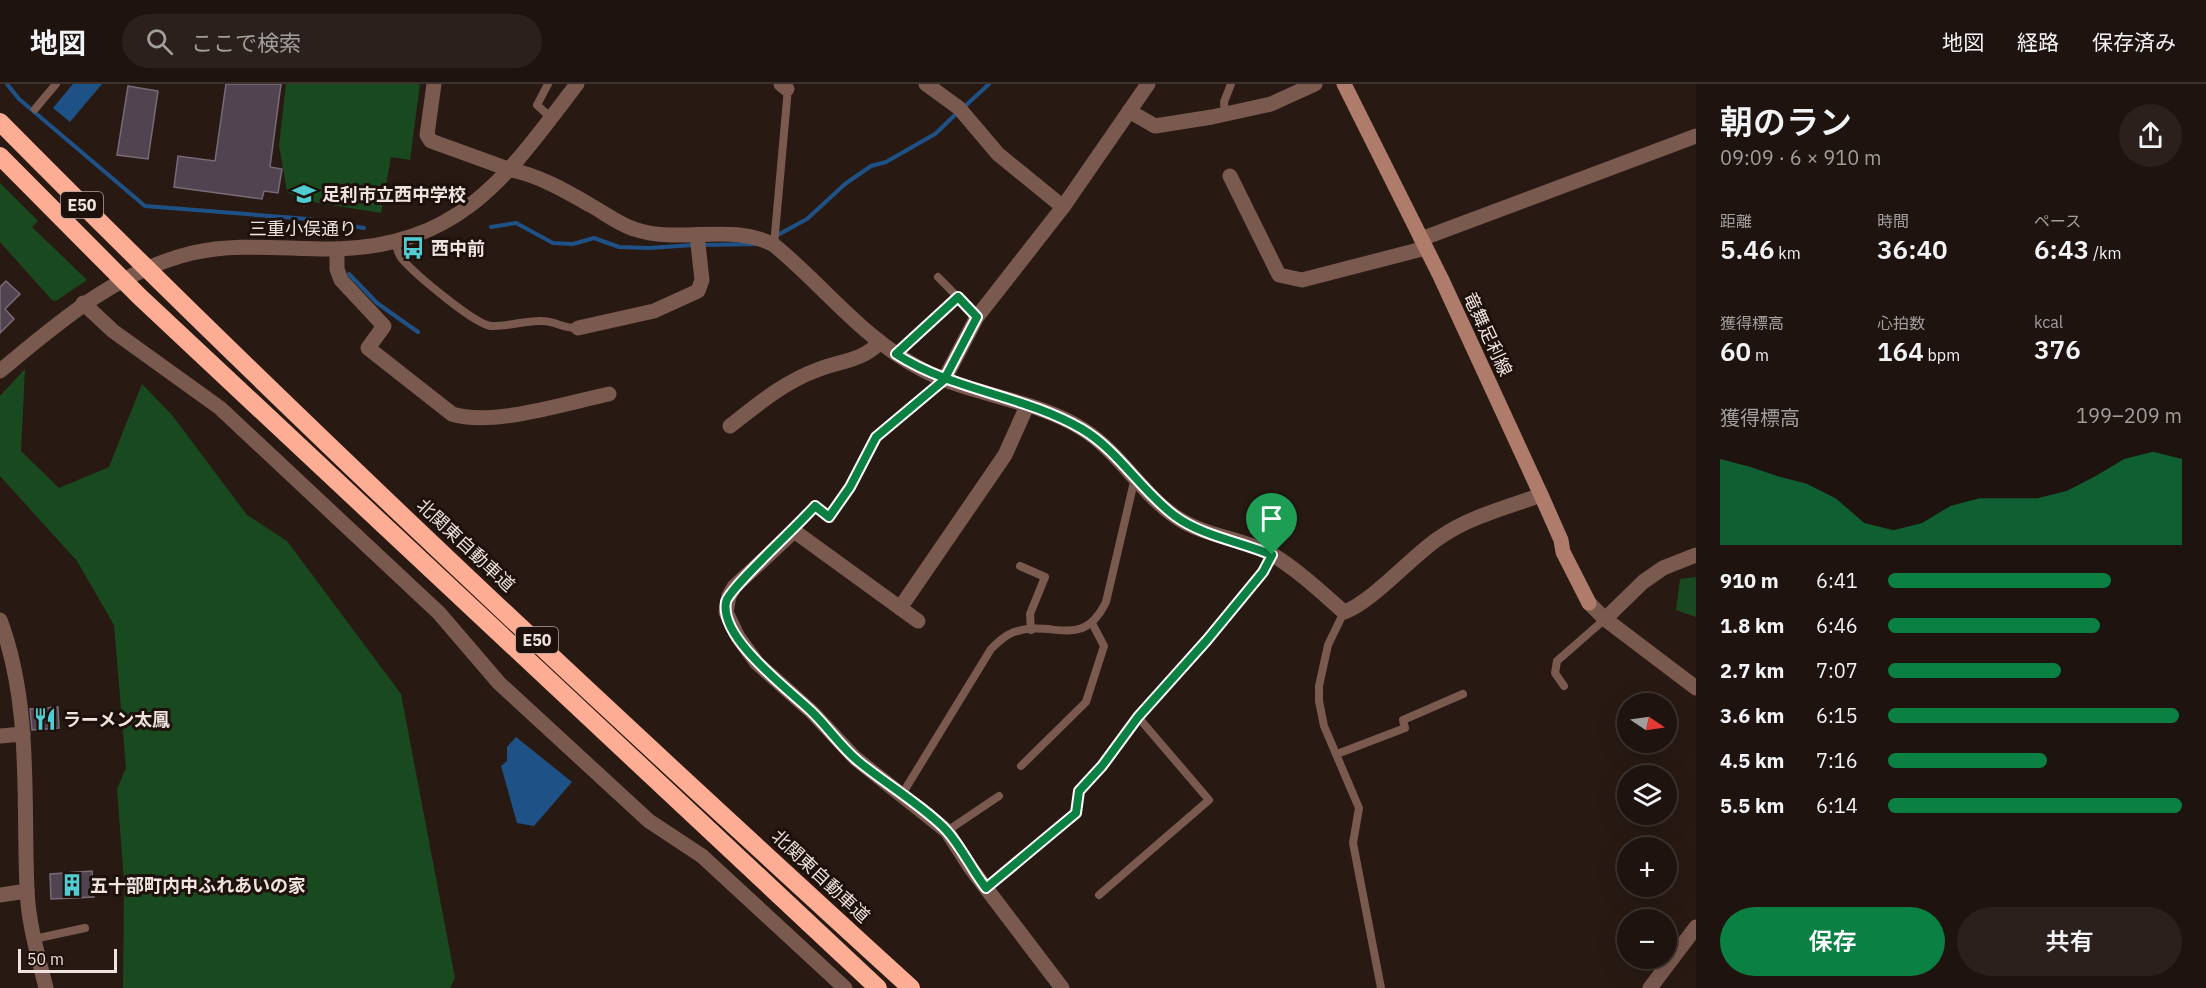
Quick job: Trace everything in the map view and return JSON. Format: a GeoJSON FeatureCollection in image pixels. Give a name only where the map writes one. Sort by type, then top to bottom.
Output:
{"type":"FeatureCollection","features":[{"type":"Feature","properties":{"kind":"highway","name":"北関東自動車道"},"geometry":{"type":"LineString","coordinates":[[0,122],[165,288],[404,516],[911,988]]}},
{"type":"Feature","properties":{"kind":"highway","name":"E50"},"geometry":{"type":"LineString","coordinates":[[0,156],[140,296],[878,988]]}},
{"type":"Feature","properties":{"kind":"main road","name":"竜舞足利線"},"geometry":{"type":"LineString","coordinates":[[1344,84],[1423,244],[1541,495],[1561,540],[1563,552],[1589,603]]}},
{"type":"Feature","properties":{"kind":"street"},"geometry":{"type":"LineString","coordinates":[[434,84],[427,135],[430,141],[511,170],[532,175],[634,229],[654,234],[751,236],[774,245],[896,354],[944,380],[1027,406],[1089,434],[1178,518],[1272,555],[1344,612],[1364,600],[1438,538],[1461,525],[1541,495]]}},
{"type":"Feature","properties":{"kind":"street","name":"三重小俣通り"},"geometry":{"type":"LineString","coordinates":[[0,371],[83,303],[156,265],[190,254],[216,249],[246,247],[337,249],[395,242],[451,218],[481,197],[511,170],[577,84]]}},
{"type":"Feature","properties":{"kind":"street"},"geometry":{"type":"LineString","coordinates":[[926,84],[959,108],[998,154],[1063,207]]}},
{"type":"Feature","properties":{"kind":"street"},"geometry":{"type":"LineString","coordinates":[[1129,111],[1155,126],[1225,115],[1271,104],[1315,84]]}},
{"type":"Feature","properties":{"kind":"street"},"geometry":{"type":"LineString","coordinates":[[944,380],[977,317],[1063,207],[1145,85]]}},
{"type":"Feature","properties":{"kind":"street"},"geometry":{"type":"LineString","coordinates":[[1230,176],[1273,268],[1279,275],[1302,280],[1423,244],[1696,136]]}},
{"type":"Feature","properties":{"kind":"street"},"geometry":{"type":"LineString","coordinates":[[578,328],[640,315],[698,291],[702,280],[697,235]]}},
{"type":"Feature","properties":{"kind":"street"},"geometry":{"type":"LineString","coordinates":[[337,249],[337,269],[341,280],[384,326],[368,348],[452,414],[465,418],[491,418],[609,394]]}},
{"type":"Feature","properties":{"kind":"street"},"geometry":{"type":"LineString","coordinates":[[83,303],[112,332],[220,408],[439,613],[499,682],[649,821],[702,856],[845,988]]}},
{"type":"Feature","properties":{"kind":"street"},"geometry":{"type":"LineString","coordinates":[[730,426],[773,393],[797,379],[817,369],[852,360],[874,349],[880,342]]}},
{"type":"Feature","properties":{"kind":"street"},"geometry":{"type":"LineString","coordinates":[[900,608],[994,471],[1015,437],[1027,406]]}},
{"type":"Feature","properties":{"kind":"street"},"geometry":{"type":"LineString","coordinates":[[918,621],[794,531],[734,587],[726,603],[731,625],[758,663],[812,712],[855,758],[947,831],[986,888],[1062,988]]}},
{"type":"Feature","properties":{"kind":"street"},"geometry":{"type":"LineString","coordinates":[[1605,619],[1643,582],[1663,568],[1696,555]]}},
{"type":"Feature","properties":{"kind":"street"},"geometry":{"type":"LineString","coordinates":[[1589,603],[1605,619],[1696,688]]}},
{"type":"Feature","properties":{"kind":"street"},"geometry":{"type":"LineString","coordinates":[[0,620],[15,680],[23,734],[27,891],[34,939],[46,988]]}},
{"type":"Feature","properties":{"kind":"street"},"geometry":{"type":"LineString","coordinates":[[0,736],[23,734]]}},
{"type":"Feature","properties":{"kind":"street"},"geometry":{"type":"LineString","coordinates":[[0,895],[27,891]]}},
{"type":"Feature","properties":{"kind":"street"},"geometry":{"type":"LineString","coordinates":[[1650,988],[1696,927]]}},
{"type":"Feature","properties":{"kind":"lane"},"geometry":{"type":"LineString","coordinates":[[35,109],[56,84]]}},
{"type":"Feature","properties":{"kind":"lane"},"geometry":{"type":"LineString","coordinates":[[548,84],[537,105],[551,118]]}},
{"type":"Feature","properties":{"kind":"lane"},"geometry":{"type":"LineString","coordinates":[[1225,115],[1224,102],[1231,84]]}},
{"type":"Feature","properties":{"kind":"lane"},"geometry":{"type":"LineString","coordinates":[[774,245],[786,86]]}},
{"type":"Feature","properties":{"kind":"lane"},"geometry":{"type":"LineString","coordinates":[[395,242],[402,259],[447,298],[480,322],[489,326],[540,321],[551,322],[567,329],[578,328]]}},
{"type":"Feature","properties":{"kind":"lane"},"geometry":{"type":"LineString","coordinates":[[938,277],[977,317]]}},
{"type":"Feature","properties":{"kind":"lane"},"geometry":{"type":"LineString","coordinates":[[896,354],[958,297]]}},
{"type":"Feature","properties":{"kind":"lane"},"geometry":{"type":"LineString","coordinates":[[794,531],[815,506],[829,517],[850,487],[876,437],[944,380]]}},
{"type":"Feature","properties":{"kind":"lane"},"geometry":{"type":"LineString","coordinates":[[902,795],[991,649],[1014,632],[1080,630],[1099,617],[1106,602],[1133,486],[1137,481]]}},
{"type":"Feature","properties":{"kind":"lane"},"geometry":{"type":"LineString","coordinates":[[986,888],[1076,813],[1079,791],[1102,766],[1138,717],[1207,640],[1263,572],[1272,555]]}},
{"type":"Feature","properties":{"kind":"lane"},"geometry":{"type":"LineString","coordinates":[[1020,566],[1045,577],[1030,614],[1031,630]]}},
{"type":"Feature","properties":{"kind":"lane"},"geometry":{"type":"LineString","coordinates":[[1344,612],[1328,645],[1319,686],[1321,714],[1359,808],[1353,843],[1381,988]]}},
{"type":"Feature","properties":{"kind":"lane"},"geometry":{"type":"LineString","coordinates":[[1564,686],[1555,673],[1557,661],[1605,619]]}},
{"type":"Feature","properties":{"kind":"lane"},"geometry":{"type":"LineString","coordinates":[[1022,766],[1086,702],[1104,646],[1092,623]]}},
{"type":"Feature","properties":{"kind":"lane"},"geometry":{"type":"LineString","coordinates":[[1337,754],[1406,728],[1403,720],[1463,694]]}},
{"type":"Feature","properties":{"kind":"lane"},"geometry":{"type":"LineString","coordinates":[[1100,896],[1209,800],[1138,717]]}},
{"type":"Feature","properties":{"kind":"lane"},"geometry":{"type":"LineString","coordinates":[[947,831],[999,796]]}},
{"type":"Feature","properties":{"kind":"lane"},"geometry":{"type":"LineString","coordinates":[[34,939],[85,928]]}},
{"type":"Feature","properties":{"kind":"green space"},"geometry":{"type":"Polygon","coordinates":[[[286,84],[420,84],[410,160],[391,157],[381,213],[307,201],[287,192],[279,145],[286,84]]]}},
{"type":"Feature","properties":{"kind":"green space"},"geometry":{"type":"Polygon","coordinates":[[[0,183],[38,221],[32,227],[87,280],[56,301],[52,300],[0,242],[0,183]]]}},
{"type":"Feature","properties":{"kind":"green space"},"geometry":{"type":"Polygon","coordinates":[[[25,369],[21,451],[59,488],[109,467],[142,384],[172,415],[247,515],[287,541],[401,694],[455,978],[450,988],[123,988],[124,881],[117,789],[126,768],[114,625],[77,561],[0,476],[0,396],[25,369]]]}},
{"type":"Feature","properties":{"kind":"green space"},"geometry":{"type":"Polygon","coordinates":[[[1696,577],[1696,617],[1676,610],[1680,579],[1696,577]]]}},
{"type":"Feature","properties":{"kind":"water"},"geometry":{"type":"Polygon","coordinates":[[[73,84],[102,84],[70,122],[53,108],[73,84]]]}},
{"type":"Feature","properties":{"kind":"water"},"geometry":{"type":"Polygon","coordinates":[[[516,737],[572,782],[534,826],[517,823],[501,766],[507,761],[507,747],[516,737]]]}},
{"type":"Feature","properties":{"kind":"building"},"geometry":{"type":"Polygon","coordinates":[[[226,84],[281,84],[270,167],[282,169],[278,193],[264,191],[262,199],[174,187],[178,156],[215,161],[226,84]]]}},
{"type":"Feature","properties":{"kind":"building"},"geometry":{"type":"Polygon","coordinates":[[[128,86],[158,91],[148,159],[117,155],[128,86]]]}},
{"type":"Feature","properties":{"kind":"building"},"geometry":{"type":"Polygon","coordinates":[[[6,281],[20,294],[5,309],[14,319],[0,333],[0,287],[6,281]]]}},
{"type":"Feature","properties":{"kind":"building"},"geometry":{"type":"Polygon","coordinates":[[[58,707],[59,728],[32,730],[30,709],[58,707]]]}},
{"type":"Feature","properties":{"kind":"building","name":"五十部町内中ふれあいの家"},"geometry":{"type":"Polygon","coordinates":[[[92,871],[94,897],[51,899],[50,874],[92,871]]]}},
{"type":"Feature","properties":{"kind":"waterway"},"geometry":{"type":"LineString","coordinates":[[7,84],[19,99],[145,206],[308,219],[364,228]]}},
{"type":"Feature","properties":{"kind":"waterway"},"geometry":{"type":"LineString","coordinates":[[963,108],[989,84]]}},
{"type":"Feature","properties":{"kind":"waterway"},"geometry":{"type":"LineString","coordinates":[[774,237],[807,219],[845,184],[871,166],[886,162],[935,134],[957,113]]}},
{"type":"Feature","properties":{"kind":"waterway"},"geometry":{"type":"LineString","coordinates":[[491,227],[516,223],[553,243],[573,244],[594,238],[619,247],[694,245]]}},
{"type":"Feature","properties":{"kind":"waterway"},"geometry":{"type":"LineString","coordinates":[[702,245],[760,244]]}},
{"type":"Feature","properties":{"kind":"waterway"},"geometry":{"type":"LineString","coordinates":[[349,274],[377,303],[418,332]]}},
{"type":"Feature","properties":{"kind":"place","name":"足利市立西中学校"},"geometry":{"type":"Point","coordinates":[304,194]}},
{"type":"Feature","properties":{"kind":"place","name":"西中前"},"geometry":{"type":"Point","coordinates":[413,248]}},
{"type":"Feature","properties":{"kind":"place","name":"ラーメン太鳳"},"geometry":{"type":"Point","coordinates":[45,719]}},
{"type":"Feature","properties":{"kind":"place","name":"五十部町内中ふれあいの家"},"geometry":{"type":"Point","coordinates":[72,885]}},
{"type":"Feature","properties":{"kind":"route"},"geometry":{"type":"LineString","coordinates":[[1272,555],[1178,518],[1162,506],[1097,439],[1081,428],[1027,406],[944,380],[896,354],[958,297],[977,317],[944,380],[876,437],[850,487],[829,517],[815,506],[794,531],[734,587],[726,603],[726,612],[745,649],[758,663],[797,697],[855,758],[941,825],[954,840],[986,888],[1076,813],[1079,791],[1102,766],[1138,717],[1207,640],[1263,572],[1272,555]]}}]}
